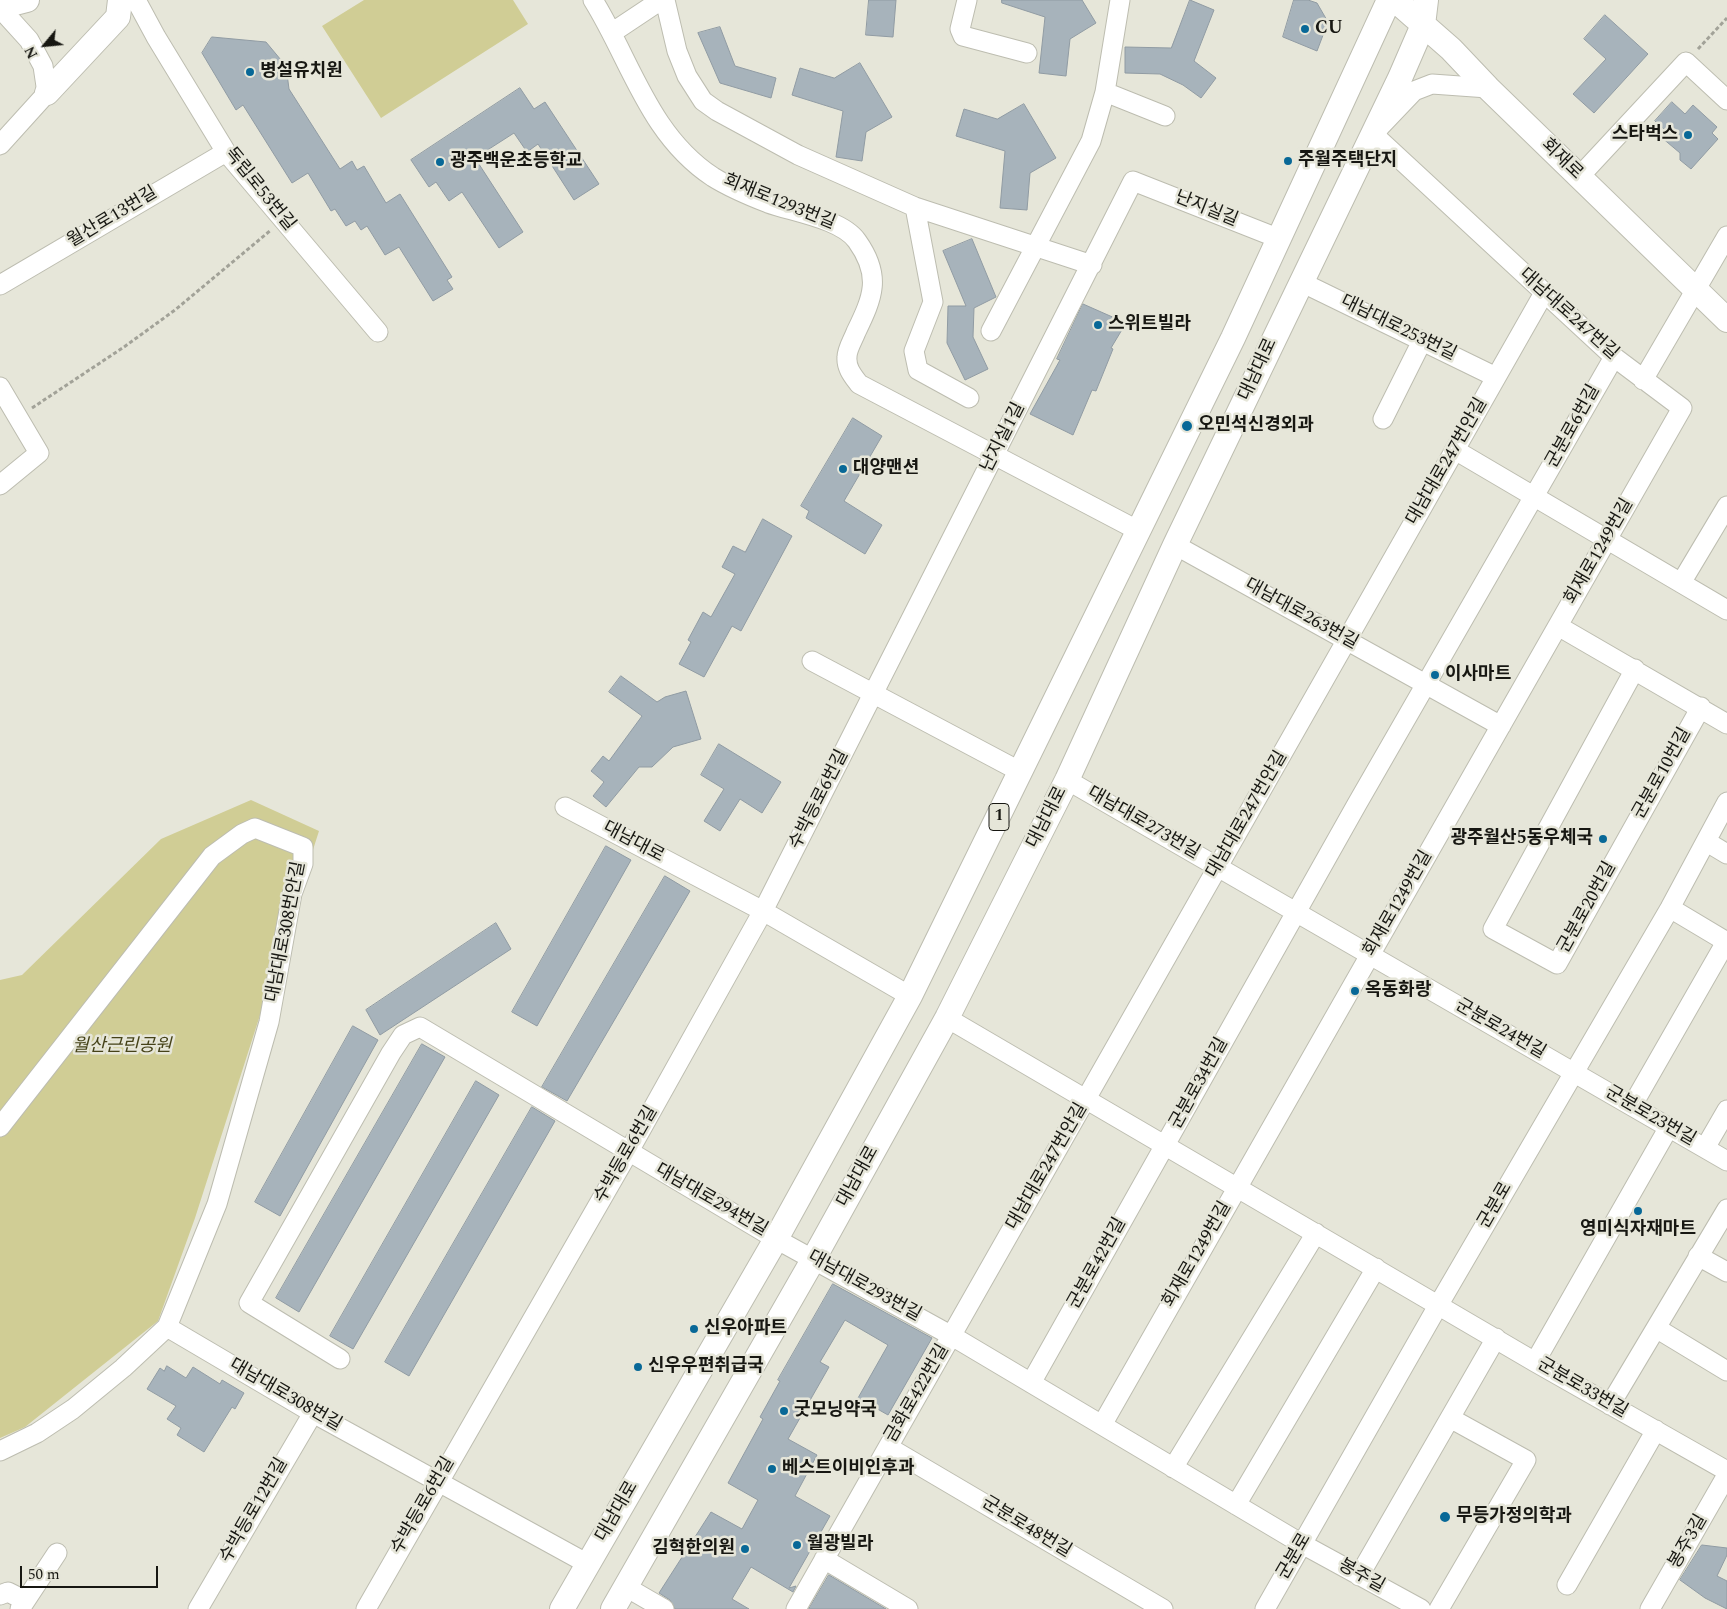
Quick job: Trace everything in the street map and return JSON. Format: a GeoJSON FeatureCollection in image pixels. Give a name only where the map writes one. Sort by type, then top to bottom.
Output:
{"type":"FeatureCollection","features":[{"type":"Feature","properties":{"kind":"main road"},"geometry":{"type":"LineString","coordinates":[[0,7],[27,0]]}},
{"type":"Feature","properties":{"kind":"main road"},"geometry":{"type":"LineString","coordinates":[[47,93],[118,16],[120,0]]}},
{"type":"Feature","properties":{"kind":"main road","name":"대남대로"},"geometry":{"type":"LineString","coordinates":[[562,1609],[776,1239],[910,996],[1139,531],[1280,239],[1389,0]]}},
{"type":"Feature","properties":{"kind":"main road","name":"회재로"},"geometry":{"type":"LineString","coordinates":[[1395,0],[1452,49],[1488,88],[1579,178],[1727,320]]}},
{"type":"Feature","properties":{"kind":"main road","name":"대남대로"},"geometry":{"type":"LineString","coordinates":[[613,1609],[813,1260],[947,1018],[1067,780],[1175,545],[1373,134],[1423,25],[1426,0]]}},
{"type":"Feature","properties":{"kind":"street","name":"독립로53번길"},"geometry":{"type":"LineString","coordinates":[[136,0],[156,37],[226,152],[378,332]]}},
{"type":"Feature","properties":{"kind":"street","name":"회재로1293번길"},"geometry":{"type":"LineString","coordinates":[[593,0],[613,32],[633,79],[662,126],[680,148],[713,177],[766,202],[837,225],[856,239],[868,258],[874,279],[870,302],[847,358],[849,371],[859,384],[994,457]]}},
{"type":"Feature","properties":{"kind":"street"},"geometry":{"type":"LineString","coordinates":[[613,32],[661,0]]}},
{"type":"Feature","properties":{"kind":"street"},"geometry":{"type":"LineString","coordinates":[[665,0],[677,51],[687,76],[704,101],[717,112],[798,156],[915,207],[1092,265]]}},
{"type":"Feature","properties":{"kind":"street"},"geometry":{"type":"LineString","coordinates":[[967,0],[960,29],[963,36],[1027,53]]}},
{"type":"Feature","properties":{"kind":"street"},"geometry":{"type":"LineString","coordinates":[[991,331],[1092,141],[1105,92],[1120,0]]}},
{"type":"Feature","properties":{"kind":"street"},"geometry":{"type":"LineString","coordinates":[[0,7],[29,40],[43,66],[47,93],[0,145]]}},
{"type":"Feature","properties":{"kind":"street"},"geometry":{"type":"LineString","coordinates":[[1579,178],[1686,62],[1727,100]]}},
{"type":"Feature","properties":{"kind":"street"},"geometry":{"type":"LineString","coordinates":[[1373,134],[1414,91],[1432,84],[1488,88]]}},
{"type":"Feature","properties":{"kind":"street"},"geometry":{"type":"LineString","coordinates":[[1105,92],[1165,116]]}},
{"type":"Feature","properties":{"kind":"street","name":"대남대로247번길"},"geometry":{"type":"LineString","coordinates":[[1373,134],[1614,357],[1682,408]]}},
{"type":"Feature","properties":{"kind":"street","name":"월산로13번길"},"geometry":{"type":"LineString","coordinates":[[0,285],[226,152]]}},
{"type":"Feature","properties":{"kind":"street","name":"난지실길"},"geometry":{"type":"LineString","coordinates":[[1133,181],[1280,239]]}},
{"type":"Feature","properties":{"kind":"street","name":"난지실1길"},"geometry":{"type":"LineString","coordinates":[[874,694],[1133,181]]}},
{"type":"Feature","properties":{"kind":"street"},"geometry":{"type":"LineString","coordinates":[[915,207],[933,302],[914,351],[918,370],[969,398]]}},
{"type":"Feature","properties":{"kind":"street"},"geometry":{"type":"LineString","coordinates":[[1643,380],[1727,236]]}},
{"type":"Feature","properties":{"kind":"street","name":"대남대로253번길"},"geometry":{"type":"LineString","coordinates":[[1301,282],[1496,377]]}},
{"type":"Feature","properties":{"kind":"street","name":"대남대로247번안길"},"geometry":{"type":"LineString","coordinates":[[952,1336],[1544,293]]}},
{"type":"Feature","properties":{"kind":"street"},"geometry":{"type":"LineString","coordinates":[[1383,419],[1422,341]]}},
{"type":"Feature","properties":{"kind":"street","name":"군분로6번길"},"geometry":{"type":"LineString","coordinates":[[1535,497],[1614,357]]}},
{"type":"Feature","properties":{"kind":"street"},"geometry":{"type":"LineString","coordinates":[[0,387],[39,453],[0,485]]}},
{"type":"Feature","properties":{"kind":"street","name":"회재로1249번길"},"geometry":{"type":"LineString","coordinates":[[1102,1425],[1682,408]]}},
{"type":"Feature","properties":{"kind":"street"},"geometry":{"type":"LineString","coordinates":[[1454,450],[1727,610]]}},
{"type":"Feature","properties":{"kind":"street"},"geometry":{"type":"LineString","coordinates":[[994,457],[1139,531]]}},
{"type":"Feature","properties":{"kind":"street"},"geometry":{"type":"LineString","coordinates":[[1296,912],[1535,497]]}},
{"type":"Feature","properties":{"kind":"street"},"geometry":{"type":"LineString","coordinates":[[1681,583],[1727,506]]}},
{"type":"Feature","properties":{"kind":"street","name":"대남대로263번길"},"geometry":{"type":"LineString","coordinates":[[1175,545],[1501,726]]}},
{"type":"Feature","properties":{"kind":"street","name":"군분로10번길"},"geometry":{"type":"LineString","coordinates":[[1558,626],[1701,707],[1727,724]]}},
{"type":"Feature","properties":{"kind":"street"},"geometry":{"type":"LineString","coordinates":[[812,661],[1021,772]]}},
{"type":"Feature","properties":{"kind":"street","name":"군분로20번길"},"geometry":{"type":"LineString","coordinates":[[1626,841],[1557,964],[1493,928],[1635,669]]}},
{"type":"Feature","properties":{"kind":"street","name":"수박등로6번길"},"geometry":{"type":"LineString","coordinates":[[366,1609],[628,1153],[763,911],[874,694]]}},
{"type":"Feature","properties":{"kind":"street","name":"군분로10번길"},"geometry":{"type":"LineString","coordinates":[[1626,841],[1701,707]]}},
{"type":"Feature","properties":{"kind":"street","name":"대남대로273번길"},"geometry":{"type":"LineString","coordinates":[[1067,780],[1296,912]]}},
{"type":"Feature","properties":{"kind":"street","name":"군분로"},"geometry":{"type":"LineString","coordinates":[[1265,1609],[1439,1304],[1670,908],[1727,802]]}},
{"type":"Feature","properties":{"kind":"street","name":"대남대로"},"geometry":{"type":"LineString","coordinates":[[565,807],[763,911],[910,996]]}},
{"type":"Feature","properties":{"kind":"street","name":"대남대로308번안길"},"geometry":{"type":"LineString","coordinates":[[0,1127],[212,856],[242,834],[256,828],[302,847],[303,864],[292,894],[267,1031],[218,1204],[167,1327]]}},
{"type":"Feature","properties":{"kind":"street"},"geometry":{"type":"LineString","coordinates":[[1706,842],[1727,854]]}},
{"type":"Feature","properties":{"kind":"street"},"geometry":{"type":"LineString","coordinates":[[1632,1106],[1727,942],[1670,908]]}},
{"type":"Feature","properties":{"kind":"street","name":"군분로24번길"},"geometry":{"type":"LineString","coordinates":[[1296,912],[1574,1072]]}},
{"type":"Feature","properties":{"kind":"street","name":"군분로34번길"},"geometry":{"type":"LineString","coordinates":[[1296,912],[1165,1145],[1439,1304]]}},
{"type":"Feature","properties":{"kind":"street"},"geometry":{"type":"LineString","coordinates":[[947,1018],[1165,1145]]}},
{"type":"Feature","properties":{"kind":"street","name":"대남대로294번길"},"geometry":{"type":"LineString","coordinates":[[340,1359],[249,1303],[403,1035],[420,1027],[628,1153],[776,1239]]}},
{"type":"Feature","properties":{"kind":"street","name":"군분로23번길"},"geometry":{"type":"LineString","coordinates":[[1574,1072],[1727,1161]]}},
{"type":"Feature","properties":{"kind":"street"},"geometry":{"type":"LineString","coordinates":[[1705,1148],[1727,1110]]}},
{"type":"Feature","properties":{"kind":"street"},"geometry":{"type":"LineString","coordinates":[[1535,1362],[1669,1127]]}},
{"type":"Feature","properties":{"kind":"street","name":"군분로42번길"},"geometry":{"type":"LineString","coordinates":[[1032,1383],[1165,1145]]}},
{"type":"Feature","properties":{"kind":"street"},"geometry":{"type":"LineString","coordinates":[[1610,1405],[1727,1209]]}},
{"type":"Feature","properties":{"kind":"street"},"geometry":{"type":"LineString","coordinates":[[1173,1468],[1316,1233]]}},
{"type":"Feature","properties":{"kind":"street","name":"대남대로293번길"},"geometry":{"type":"LineString","coordinates":[[776,1239],[952,1336]]}},
{"type":"Feature","properties":{"kind":"street"},"geometry":{"type":"LineString","coordinates":[[1698,1256],[1727,1272]]}},
{"type":"Feature","properties":{"kind":"street"},"geometry":{"type":"LineString","coordinates":[[1236,1505],[1376,1268]]}},
{"type":"Feature","properties":{"kind":"street","name":"군분로33번길"},"geometry":{"type":"LineString","coordinates":[[1439,1304],[1535,1362],[1727,1470]]}},
{"type":"Feature","properties":{"kind":"street"},"geometry":{"type":"LineString","coordinates":[[0,1451],[37,1433],[73,1409],[123,1368],[167,1327]]}},
{"type":"Feature","properties":{"kind":"street","name":"대남대로308번길"},"geometry":{"type":"LineString","coordinates":[[167,1327],[313,1413],[588,1564]]}},
{"type":"Feature","properties":{"kind":"street"},"geometry":{"type":"LineString","coordinates":[[1656,1328],[1727,1371]]}},
{"type":"Feature","properties":{"kind":"street"},"geometry":{"type":"LineString","coordinates":[[952,1336],[1302,1544]]}},
{"type":"Feature","properties":{"kind":"street","name":"금화로422번길"},"geometry":{"type":"LineString","coordinates":[[796,1609],[952,1336]]}},
{"type":"Feature","properties":{"kind":"street"},"geometry":{"type":"LineString","coordinates":[[1359,1576],[1496,1338]]}},
{"type":"Feature","properties":{"kind":"street","name":"수박등로12번길"},"geometry":{"type":"LineString","coordinates":[[198,1609],[313,1413]]}},
{"type":"Feature","properties":{"kind":"street"},"geometry":{"type":"LineString","coordinates":[[1439,1609],[1526,1460],[1450,1418]]}},
{"type":"Feature","properties":{"kind":"street"},"geometry":{"type":"LineString","coordinates":[[1566,1585],[1656,1430]]}},
{"type":"Feature","properties":{"kind":"street","name":"군분로48번길"},"geometry":{"type":"LineString","coordinates":[[888,1447],[1163,1609]]}},
{"type":"Feature","properties":{"kind":"street","name":"봉주3길"},"geometry":{"type":"LineString","coordinates":[[1650,1609],[1727,1475]]}},
{"type":"Feature","properties":{"kind":"street","name":"봉주길"},"geometry":{"type":"LineString","coordinates":[[1302,1544],[1420,1609]]}},
{"type":"Feature","properties":{"kind":"street"},"geometry":{"type":"LineString","coordinates":[[0,1595],[8,1592],[22,1605],[57,1553]]}},
{"type":"Feature","properties":{"kind":"street"},"geometry":{"type":"LineString","coordinates":[[824,1559],[908,1609]]}},
{"type":"Feature","properties":{"kind":"street"},"geometry":{"type":"LineString","coordinates":[[626,1587],[664,1609]]}},
{"type":"Feature","properties":{"kind":"path"},"geometry":{"type":"LineString","coordinates":[[1686,62],[1727,18]]}},
{"type":"Feature","properties":{"kind":"path"},"geometry":{"type":"LineString","coordinates":[[18,417],[116,353],[174,310],[283,221]]}},
{"type":"Feature","properties":{"kind":"green space"},"geometry":{"type":"Polygon","coordinates":[[[364,0],[513,0],[528,24],[381,118],[322,26],[364,0]]]}},
{"type":"Feature","properties":{"kind":"green space","name":"월산근린공원"},"geometry":{"type":"Polygon","coordinates":[[[251,800],[319,831],[195,1218],[158,1321],[25,1427],[0,1438],[0,980],[22,975],[161,839],[251,800]]]}},
{"type":"Feature","properties":{"kind":"building"},"geometry":{"type":"Polygon","coordinates":[[[869,0],[896,0],[893,37],[866,35],[869,0]]]}},
{"type":"Feature","properties":{"kind":"building"},"geometry":{"type":"Polygon","coordinates":[[[1002,0],[1082,0],[1096,23],[1070,39],[1066,76],[1039,73],[1045,17],[1002,3],[1002,0]]]}},
{"type":"Feature","properties":{"kind":"building"},"geometry":{"type":"Polygon","coordinates":[[[1190,0],[1214,10],[1194,61],[1216,78],[1201,98],[1183,85],[1160,74],[1125,73],[1125,47],[1171,48],[1190,0]]]}},
{"type":"Feature","properties":{"kind":"building","name":"CU"},"geometry":{"type":"Polygon","coordinates":[[[1294,0],[1308,0],[1317,3],[1328,22],[1317,51],[1283,37],[1294,0]]]}},
{"type":"Feature","properties":{"kind":"building"},"geometry":{"type":"Polygon","coordinates":[[[1605,15],[1648,54],[1594,113],[1573,94],[1606,59],[1584,39],[1605,15]]]}},
{"type":"Feature","properties":{"kind":"building"},"geometry":{"type":"Polygon","coordinates":[[[720,27],[735,66],[776,78],[771,98],[720,83],[698,33],[720,27]]]}},
{"type":"Feature","properties":{"kind":"building"},"geometry":{"type":"Polygon","coordinates":[[[212,37],[266,42],[286,66],[289,89],[340,169],[352,161],[357,170],[364,166],[386,203],[400,194],[452,277],[447,280],[453,289],[433,301],[399,247],[385,255],[367,226],[361,230],[355,221],[346,226],[335,209],[331,211],[308,173],[292,183],[243,105],[236,110],[202,53],[212,37]]]}},
{"type":"Feature","properties":{"kind":"building"},"geometry":{"type":"Polygon","coordinates":[[[860,63],[892,117],[866,132],[862,161],[836,157],[843,111],[792,95],[800,68],[834,78],[860,63]]]}},
{"type":"Feature","properties":{"kind":"building","name":"광주백운초등학교"},"geometry":{"type":"Polygon","coordinates":[[[520,88],[534,109],[545,102],[599,184],[574,200],[538,144],[527,152],[514,133],[475,158],[523,232],[499,248],[462,192],[449,201],[436,182],[429,187],[411,160],[520,88]]]}},
{"type":"Feature","properties":{"kind":"building","name":"스타벅스"},"geometry":{"type":"Polygon","coordinates":[[[1672,102],[1685,114],[1693,105],[1717,127],[1712,133],[1718,139],[1691,169],[1680,160],[1680,153],[1661,137],[1666,131],[1655,121],[1672,102]]]}},
{"type":"Feature","properties":{"kind":"building"},"geometry":{"type":"Polygon","coordinates":[[[1024,104],[1056,158],[1030,173],[1027,210],[1000,208],[1005,151],[956,136],[964,109],[997,119],[1024,104]]]}},
{"type":"Feature","properties":{"kind":"building"},"geometry":{"type":"Polygon","coordinates":[[[972,239],[996,297],[974,308],[973,337],[988,369],[965,380],[947,343],[948,306],[966,306],[943,251],[972,239]]]}},
{"type":"Feature","properties":{"kind":"building"},"geometry":{"type":"Polygon","coordinates":[[[1083,304],[1126,323],[1111,348],[1113,349],[1096,391],[1092,390],[1073,435],[1030,414],[1060,360],[1057,359],[1083,304]]]}},
{"type":"Feature","properties":{"kind":"building","name":"대양맨션"},"geometry":{"type":"Polygon","coordinates":[[[853,418],[882,436],[844,501],[882,525],[865,554],[806,518],[809,511],[801,506],[853,418]]]}},
{"type":"Feature","properties":{"kind":"building"},"geometry":{"type":"Polygon","coordinates":[[[763,519],[792,536],[741,631],[732,626],[704,677],[679,664],[691,642],[688,640],[703,612],[711,617],[735,574],[722,567],[733,546],[745,552],[763,519]]]}},
{"type":"Feature","properties":{"kind":"building"},"geometry":{"type":"Polygon","coordinates":[[[621,676],[657,702],[665,697],[686,691],[701,739],[673,747],[652,767],[639,767],[606,807],[593,796],[604,782],[591,771],[603,756],[609,761],[642,716],[609,692],[621,676]]]}},
{"type":"Feature","properties":{"kind":"building"},"geometry":{"type":"Polygon","coordinates":[[[719,744],[781,782],[762,813],[740,799],[720,831],[704,821],[724,789],[701,775],[719,744]]]}},
{"type":"Feature","properties":{"kind":"building"},"geometry":{"type":"Polygon","coordinates":[[[606,846],[631,860],[537,1026],[512,1012],[606,846]]]}},
{"type":"Feature","properties":{"kind":"building"},"geometry":{"type":"Polygon","coordinates":[[[665,876],[690,891],[567,1101],[542,1087],[665,876]]]}},
{"type":"Feature","properties":{"kind":"building"},"geometry":{"type":"Polygon","coordinates":[[[496,923],[511,949],[380,1035],[366,1010],[496,923]]]}},
{"type":"Feature","properties":{"kind":"building"},"geometry":{"type":"Polygon","coordinates":[[[353,1026],[378,1040],[280,1216],[255,1202],[353,1026]]]}},
{"type":"Feature","properties":{"kind":"building"},"geometry":{"type":"Polygon","coordinates":[[[422,1044],[445,1057],[299,1312],[276,1298],[422,1044]]]}},
{"type":"Feature","properties":{"kind":"building"},"geometry":{"type":"Polygon","coordinates":[[[476,1081],[499,1095],[353,1349],[330,1336],[476,1081]]]}},
{"type":"Feature","properties":{"kind":"building"},"geometry":{"type":"Polygon","coordinates":[[[532,1107],[555,1121],[409,1376],[385,1362],[532,1107]]]}},
{"type":"Feature","properties":{"kind":"building"},"geometry":{"type":"Polygon","coordinates":[[[833,1284],[932,1338],[888,1415],[858,1398],[888,1345],[845,1320],[820,1362],[829,1367],[788,1439],[817,1455],[795,1496],[830,1516],[789,1588],[796,1586],[793,1592],[751,1567],[732,1599],[749,1609],[675,1609],[670,1600],[659,1593],[711,1512],[742,1529],[758,1500],[728,1483],[763,1419],[760,1417],[780,1381],[778,1380],[833,1284]]]}},
{"type":"Feature","properties":{"kind":"building"},"geometry":{"type":"Polygon","coordinates":[[[167,1366],[186,1378],[193,1367],[220,1384],[222,1380],[244,1393],[235,1409],[232,1407],[204,1452],[177,1435],[181,1428],[167,1419],[176,1406],[147,1389],[160,1368],[164,1371],[167,1366]]]}},
{"type":"Feature","properties":{"kind":"building"},"geometry":{"type":"Polygon","coordinates":[[[1702,1545],[1727,1548],[1727,1555],[1717,1576],[1727,1581],[1727,1609],[1705,1598],[1680,1580],[1702,1545]]]}},
{"type":"Feature","properties":{"kind":"building"},"geometry":{"type":"Polygon","coordinates":[[[829,1575],[886,1609],[809,1609],[829,1575]]]}},
{"type":"Feature","properties":{"kind":"place","name":"CU"},"geometry":{"type":"Point","coordinates":[1305,29]}},
{"type":"Feature","properties":{"kind":"place","name":"병설유치원"},"geometry":{"type":"Point","coordinates":[250,72]}},
{"type":"Feature","properties":{"kind":"place","name":"스타벅스"},"geometry":{"type":"Point","coordinates":[1688,135]}},
{"type":"Feature","properties":{"kind":"place","name":"주월주택단지"},"geometry":{"type":"Point","coordinates":[1288,161]}},
{"type":"Feature","properties":{"kind":"place","name":"광주백운초등학교"},"geometry":{"type":"Point","coordinates":[440,162]}},
{"type":"Feature","properties":{"kind":"place","name":"스위트빌라"},"geometry":{"type":"Point","coordinates":[1098,325]}},
{"type":"Feature","properties":{"kind":"place","name":"오민석신경외과"},"geometry":{"type":"Point","coordinates":[1187,426]}},
{"type":"Feature","properties":{"kind":"place","name":"대양맨션"},"geometry":{"type":"Point","coordinates":[843,469]}},
{"type":"Feature","properties":{"kind":"place","name":"이사마트"},"geometry":{"type":"Point","coordinates":[1435,675]}},
{"type":"Feature","properties":{"kind":"place","name":"광주월산5동우체국"},"geometry":{"type":"Point","coordinates":[1603,839]}},
{"type":"Feature","properties":{"kind":"place","name":"옥동화랑"},"geometry":{"type":"Point","coordinates":[1355,991]}},
{"type":"Feature","properties":{"kind":"place","name":"영미식자재마트"},"geometry":{"type":"Point","coordinates":[1638,1211]}},
{"type":"Feature","properties":{"kind":"place","name":"신우아파트"},"geometry":{"type":"Point","coordinates":[694,1329]}},
{"type":"Feature","properties":{"kind":"place","name":"신우우편취급국"},"geometry":{"type":"Point","coordinates":[638,1367]}},
{"type":"Feature","properties":{"kind":"place","name":"굿모닝약국"},"geometry":{"type":"Point","coordinates":[784,1411]}},
{"type":"Feature","properties":{"kind":"place","name":"베스트이비인후과"},"geometry":{"type":"Point","coordinates":[772,1469]}},
{"type":"Feature","properties":{"kind":"place","name":"무등가정의학과"},"geometry":{"type":"Point","coordinates":[1445,1517]}},
{"type":"Feature","properties":{"kind":"place","name":"월광빌라"},"geometry":{"type":"Point","coordinates":[797,1545]}},
{"type":"Feature","properties":{"kind":"place","name":"김혁한의원"},"geometry":{"type":"Point","coordinates":[745,1549]}}]}
